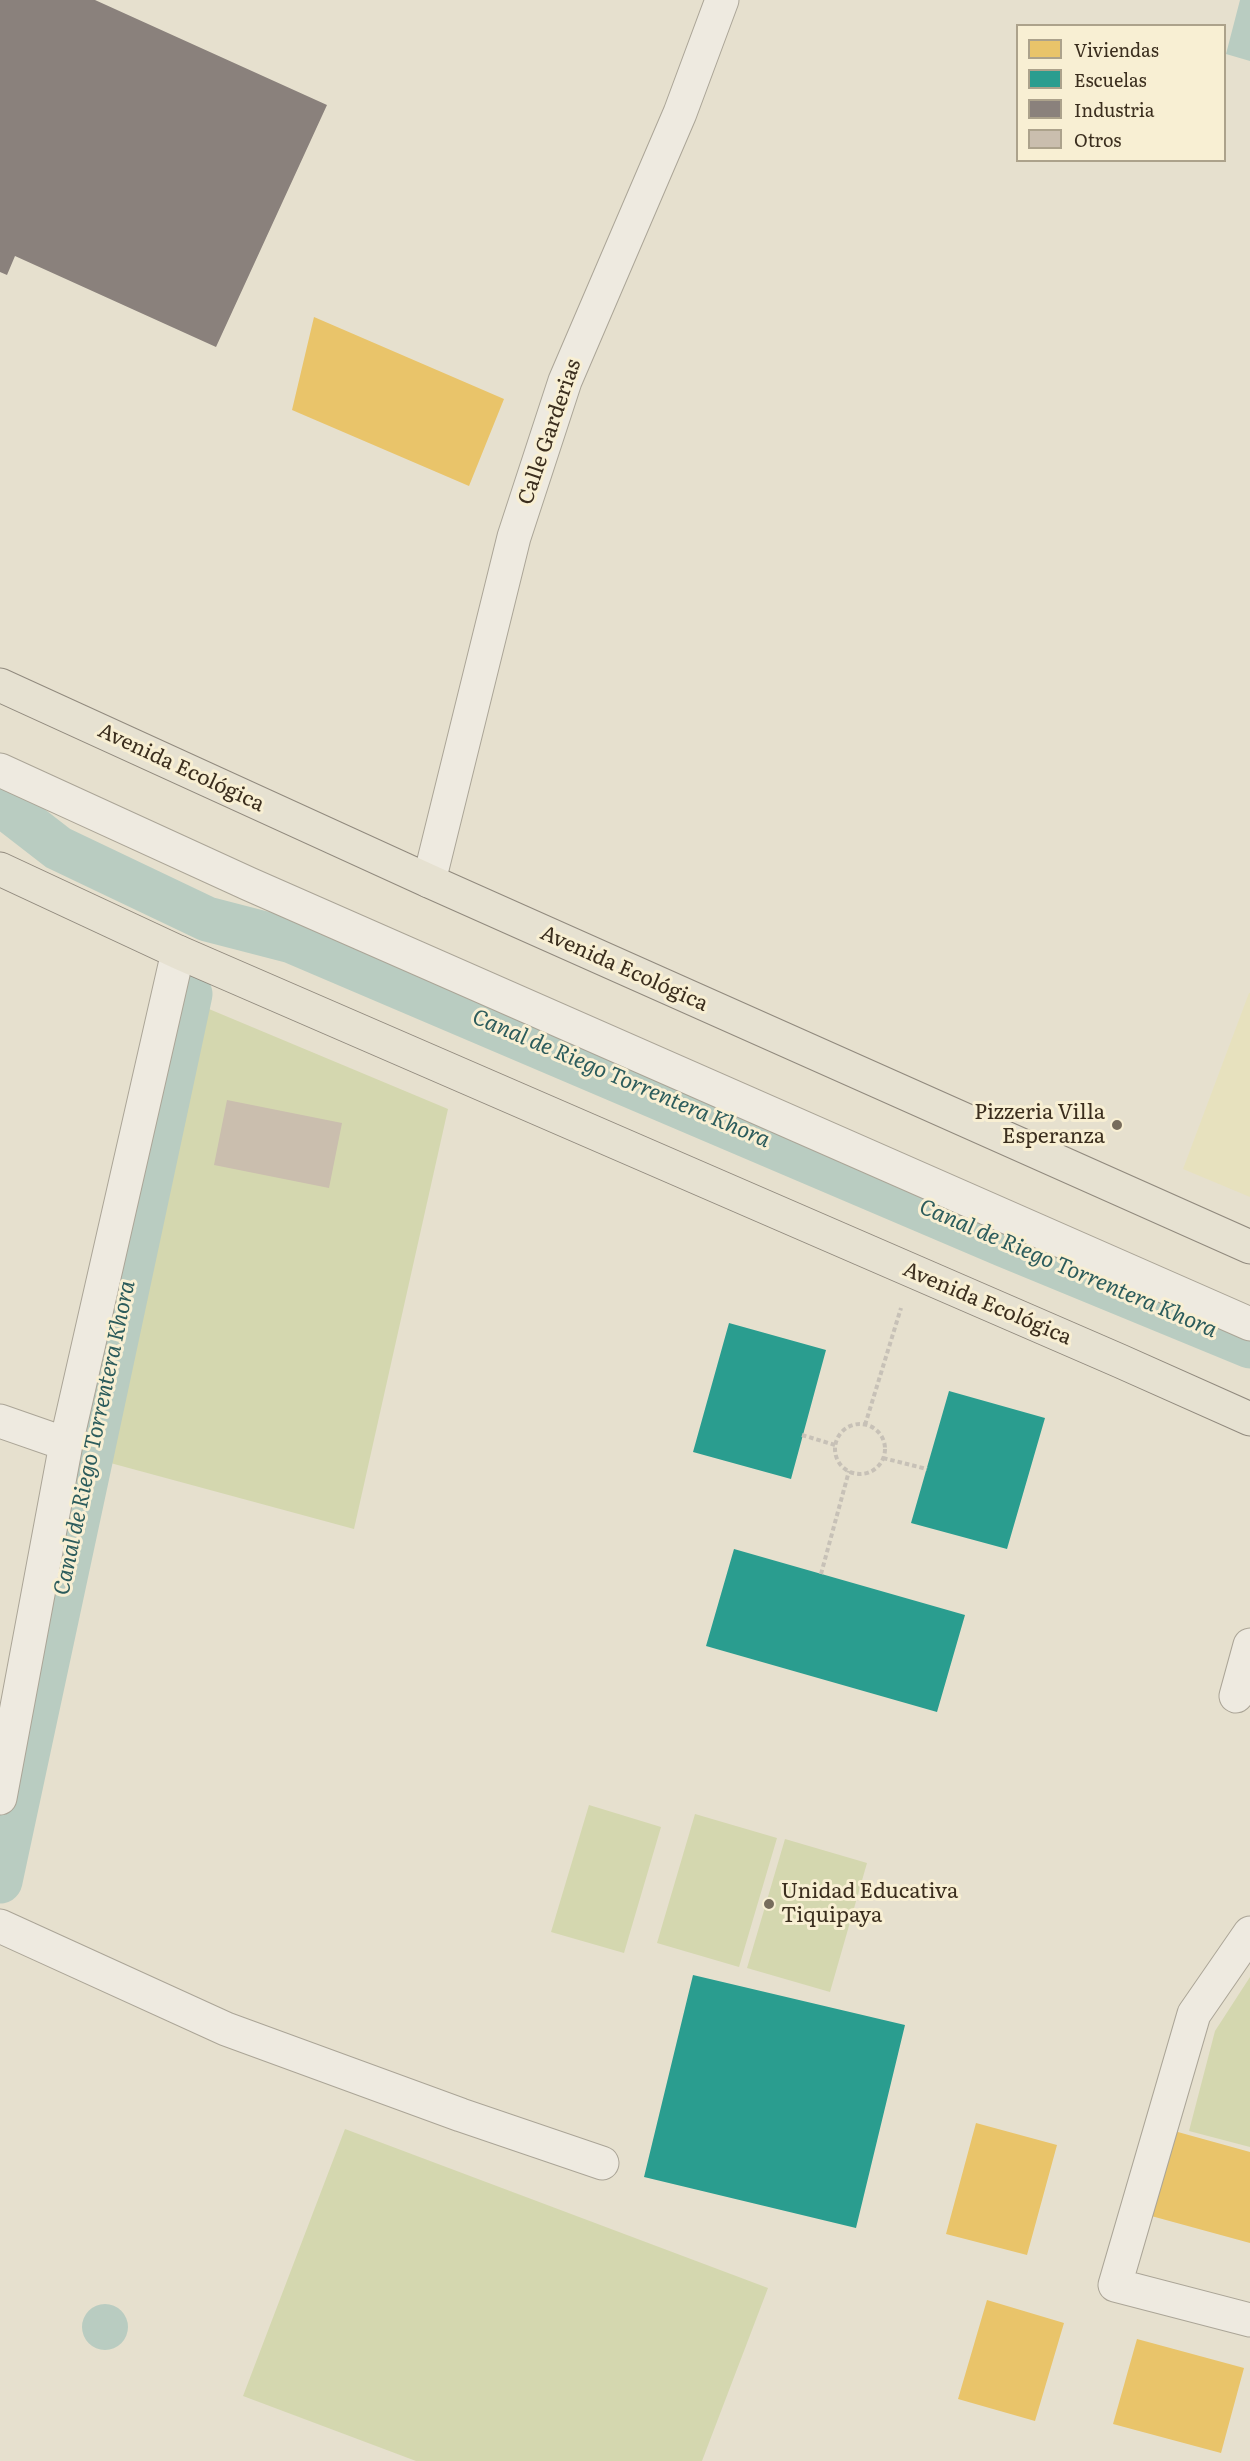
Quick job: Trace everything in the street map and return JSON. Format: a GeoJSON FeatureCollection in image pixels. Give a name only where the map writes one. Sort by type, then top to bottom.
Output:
{"type":"FeatureCollection","features":[{"type":"Feature","properties":{"kind":"main road","name":"Avenida Ecológica"},"geometry":{"type":"LineString","coordinates":[[0,686],[429,881],[1250,1247]]}},
{"type":"Feature","properties":{"kind":"main road","name":"Avenida Ecológica"},"geometry":{"type":"LineString","coordinates":[[0,869],[178,952],[1250,1419]]}},
{"type":"Feature","properties":{"kind":"street","name":"Calle Garderias"},"geometry":{"type":"LineString","coordinates":[[429,881],[514,537],[528,492],[566,381],[680,113],[722,0]]}},
{"type":"Feature","properties":{"kind":"street"},"geometry":{"type":"LineString","coordinates":[[0,770],[271,894],[1250,1324]]}},
{"type":"Feature","properties":{"kind":"street"},"geometry":{"type":"LineString","coordinates":[[0,1798],[66,1444],[178,952]]}},
{"type":"Feature","properties":{"kind":"street"},"geometry":{"type":"LineString","coordinates":[[0,1421],[66,1444]]}},
{"type":"Feature","properties":{"kind":"street"},"geometry":{"type":"LineString","coordinates":[[1236,1696],[1250,1645]]}},
{"type":"Feature","properties":{"kind":"street"},"geometry":{"type":"LineString","coordinates":[[0,1926],[226,2029],[461,2115],[602,2163]]}},
{"type":"Feature","properties":{"kind":"street"},"geometry":{"type":"LineString","coordinates":[[1250,1933],[1194,2014],[1115,2284],[1250,2320]]}},
{"type":"Feature","properties":{"kind":"path"},"geometry":{"type":"LineString","coordinates":[[865,1425],[902,1305]]}},
{"type":"Feature","properties":{"kind":"path"},"geometry":{"type":"LineString","coordinates":[[865,1425],[873,1428],[883,1441],[883,1458],[873,1471],[865,1474],[849,1472],[838,1460],[835,1445],[838,1437],[849,1427],[865,1425]]}},
{"type":"Feature","properties":{"kind":"path"},"geometry":{"type":"LineString","coordinates":[[802,1435],[835,1445]]}},
{"type":"Feature","properties":{"kind":"path"},"geometry":{"type":"LineString","coordinates":[[883,1458],[927,1469]]}},
{"type":"Feature","properties":{"kind":"path"},"geometry":{"type":"LineString","coordinates":[[821,1574],[849,1472]]}},
{"type":"Feature","properties":{"kind":"shaded area"},"geometry":{"type":"Polygon","coordinates":[[[1240,0],[1250,0],[1250,61],[1226,54],[1240,0]]]}},
{"type":"Feature","properties":{"kind":"shaded area"},"geometry":{"type":"Polygon","coordinates":[[[1250,993],[1250,1197],[1183,1169],[1250,993]]]}},
{"type":"Feature","properties":{"kind":"shaded area"},"geometry":{"type":"Polygon","coordinates":[[[105,2304],[121,2311],[128,2327],[121,2343],[105,2350],[89,2343],[82,2327],[89,2311],[105,2304]]]}},
{"type":"Feature","properties":{"kind":"green space"},"geometry":{"type":"Polygon","coordinates":[[[197,1004],[448,1109],[354,1529],[103,1461],[197,1004]]]}},
{"type":"Feature","properties":{"kind":"green space"},"geometry":{"type":"Polygon","coordinates":[[[589,1805],[661,1827],[624,1953],[551,1932],[589,1805]]]}},
{"type":"Feature","properties":{"kind":"green space"},"geometry":{"type":"Polygon","coordinates":[[[695,1814],[777,1838],[739,1967],[657,1943],[695,1814]]]}},
{"type":"Feature","properties":{"kind":"green space"},"geometry":{"type":"Polygon","coordinates":[[[785,1839],[867,1863],[830,1992],[747,1968],[785,1839]]]}},
{"type":"Feature","properties":{"kind":"green space"},"geometry":{"type":"Polygon","coordinates":[[[1250,1977],[1250,2147],[1189,2131],[1215,2031],[1250,1977]]]}},
{"type":"Feature","properties":{"kind":"green space"},"geometry":{"type":"Polygon","coordinates":[[[345,2129],[768,2288],[702,2461],[416,2461],[243,2396],[345,2129]]]}},
{"type":"Feature","properties":{"kind":"building: Viviendas"},"geometry":{"type":"Polygon","coordinates":[[[314,317],[504,399],[469,486],[292,410],[314,317]]]}},
{"type":"Feature","properties":{"kind":"building: Viviendas"},"geometry":{"type":"Polygon","coordinates":[[[976,2123],[1057,2145],[1027,2255],[946,2234],[976,2123]]]}},
{"type":"Feature","properties":{"kind":"building: Viviendas"},"geometry":{"type":"Polygon","coordinates":[[[1167,2129],[1250,2152],[1250,2243],[1144,2214],[1167,2129]]]}},
{"type":"Feature","properties":{"kind":"building: Viviendas"},"geometry":{"type":"Polygon","coordinates":[[[987,2300],[1064,2323],[1035,2421],[958,2399],[987,2300]]]}},
{"type":"Feature","properties":{"kind":"building: Viviendas"},"geometry":{"type":"Polygon","coordinates":[[[1137,2339],[1244,2368],[1221,2453],[1113,2424],[1137,2339]]]}},
{"type":"Feature","properties":{"kind":"building: Escuelas"},"geometry":{"type":"Polygon","coordinates":[[[729,1323],[826,1350],[791,1479],[693,1452],[729,1323]]]}},
{"type":"Feature","properties":{"kind":"building: Escuelas"},"geometry":{"type":"Polygon","coordinates":[[[949,1391],[1045,1418],[1007,1549],[911,1523],[949,1391]]]}},
{"type":"Feature","properties":{"kind":"building: Escuelas"},"geometry":{"type":"Polygon","coordinates":[[[734,1549],[965,1615],[937,1712],[706,1646],[734,1549]]]}},
{"type":"Feature","properties":{"kind":"building: Escuelas"},"geometry":{"type":"Polygon","coordinates":[[[693,1975],[905,2025],[856,2228],[644,2177],[693,1975]]]}},
{"type":"Feature","properties":{"kind":"building: Industria"},"geometry":{"type":"Polygon","coordinates":[[[0,0],[95,0],[327,105],[216,347],[15,256],[7,275],[0,272],[0,0]]]}},
{"type":"Feature","properties":{"kind":"building: Otros"},"geometry":{"type":"Polygon","coordinates":[[[227,1100],[342,1123],[329,1188],[214,1165],[227,1100]]]}},
{"type":"Feature","properties":{"kind":"waterway","name":"Canal de Riego Torrentera Khora"},"geometry":{"type":"LineString","coordinates":[[0,803],[58,848],[207,919],[292,941],[1005,1245],[1250,1346]]}},
{"type":"Feature","properties":{"kind":"waterway","name":"Canal de Riego Torrentera Khora"},"geometry":{"type":"LineString","coordinates":[[0,1881],[190,994]]}},
{"type":"Feature","properties":{"kind":"place","name":"Pizzeria Villa Esperanza"},"geometry":{"type":"Point","coordinates":[1117,1125]}},
{"type":"Feature","properties":{"kind":"place","name":"Unidad Educativa Tiquipaya"},"geometry":{"type":"Point","coordinates":[769,1904]}}]}
